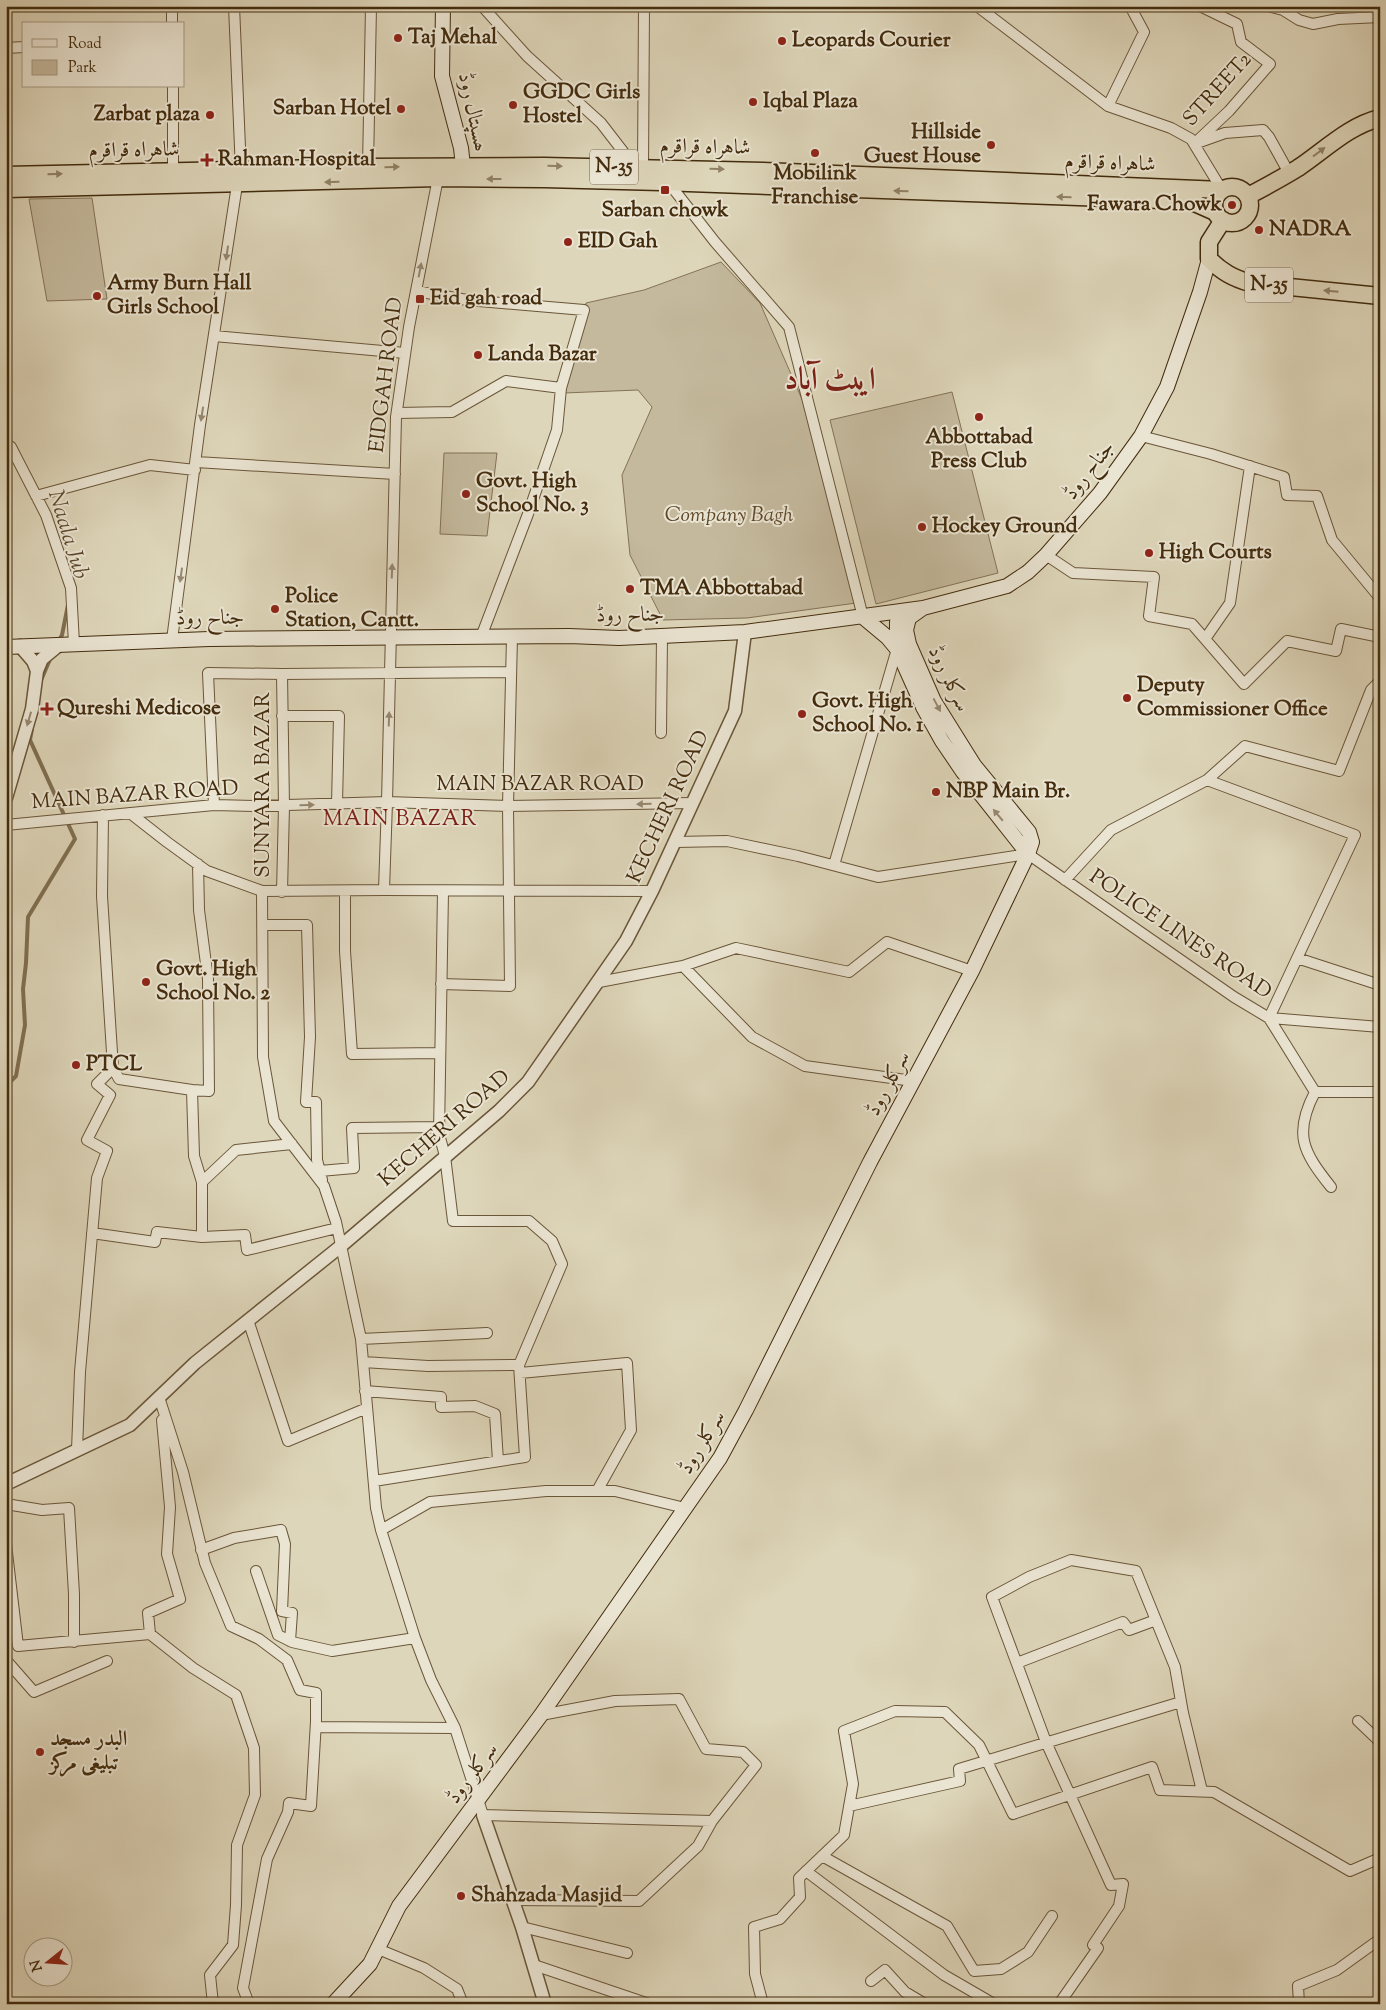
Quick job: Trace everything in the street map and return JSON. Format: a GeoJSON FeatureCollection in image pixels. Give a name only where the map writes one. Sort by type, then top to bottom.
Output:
{"type":"FeatureCollection","features":[{"type":"Feature","properties":{"kind":"highway"},"geometry":{"type":"LineString","coordinates":[[1219,216],[1234,223],[1245,218],[1250,207],[1248,196],[1289,173],[1333,141],[1367,121],[1380,118]]}},
{"type":"Feature","properties":{"kind":"highway","name":"شاہراہ قراقرم"},"geometry":{"type":"LineString","coordinates":[[6,189],[239,178],[368,167],[463,166],[772,171],[1222,190],[1227,187],[1239,188],[1248,196]]}},
{"type":"Feature","properties":{"kind":"highway","name":"شاہراہ قراقرم"},"geometry":{"type":"LineString","coordinates":[[6,175],[173,172],[239,178],[438,178],[668,182],[1190,201],[1219,216]]}},
{"type":"Feature","properties":{"kind":"highway"},"geometry":{"type":"LineString","coordinates":[[1209,259],[1209,242],[1219,216],[1215,200],[1222,190]]}},
{"type":"Feature","properties":{"kind":"highway","name":"N-35"},"geometry":{"type":"LineString","coordinates":[[1209,259],[1220,270],[1233,278],[1250,283],[1380,296]]}},
{"type":"Feature","properties":{"kind":"main road","name":"ھسپتال روڈ"},"geometry":{"type":"LineString","coordinates":[[443,6],[442,76],[461,148],[463,166]]}},
{"type":"Feature","properties":{"kind":"main road","name":"جناح روڈ"},"geometry":{"type":"LineString","coordinates":[[13,647],[172,640],[569,636],[619,638],[745,632],[923,608],[1007,586],[1028,572],[1046,555],[1100,493],[1141,436],[1167,387],[1200,292],[1209,259]]}},
{"type":"Feature","properties":{"kind":"main road"},"geometry":{"type":"LineString","coordinates":[[903,647],[909,618],[923,608]]}},
{"type":"Feature","properties":{"kind":"main road"},"geometry":{"type":"LineString","coordinates":[[902,611],[897,622],[903,647]]}},
{"type":"Feature","properties":{"kind":"main road","name":"سرکلر روڈ"},"geometry":{"type":"LineString","coordinates":[[333,2004],[370,1964],[399,1906],[541,1715],[720,1458],[870,1162],[972,971],[1028,854],[963,772],[942,741],[923,707],[903,647],[887,637],[863,617]]}},
{"type":"Feature","properties":{"kind":"street"},"geometry":{"type":"LineString","coordinates":[[172,6],[172,22]]}},
{"type":"Feature","properties":{"kind":"street"},"geometry":{"type":"LineString","coordinates":[[172,640],[195,466],[239,178],[234,6]]}},
{"type":"Feature","properties":{"kind":"street"},"geometry":{"type":"LineString","coordinates":[[368,167],[371,6]]}},
{"type":"Feature","properties":{"kind":"street"},"geometry":{"type":"LineString","coordinates":[[482,6],[527,56],[601,123],[639,168]]}},
{"type":"Feature","properties":{"kind":"street"},"geometry":{"type":"LineString","coordinates":[[639,168],[644,6]]}},
{"type":"Feature","properties":{"kind":"street"},"geometry":{"type":"LineString","coordinates":[[977,6],[1108,106],[1171,128],[1191,139],[1222,190]]}},
{"type":"Feature","properties":{"kind":"street"},"geometry":{"type":"LineString","coordinates":[[1108,106],[1144,32],[1130,6]]}},
{"type":"Feature","properties":{"kind":"street","name":"STREET2"},"geometry":{"type":"LineString","coordinates":[[1194,144],[1229,110],[1270,64],[1241,42],[1237,24],[1200,6]]}},
{"type":"Feature","properties":{"kind":"street"},"geometry":{"type":"LineString","coordinates":[[1268,6],[1283,10],[1299,20],[1313,24],[1338,19],[1380,17]]}},
{"type":"Feature","properties":{"kind":"street"},"geometry":{"type":"LineString","coordinates":[[6,48],[22,47]]}},
{"type":"Feature","properties":{"kind":"street"},"geometry":{"type":"LineString","coordinates":[[173,88],[173,172]]}},
{"type":"Feature","properties":{"kind":"street","name":"STREET2"},"geometry":{"type":"LineString","coordinates":[[1194,144],[1225,134],[1263,130],[1269,137],[1289,173]]}},
{"type":"Feature","properties":{"kind":"street","name":"EIDGAH ROAD"},"geometry":{"type":"LineString","coordinates":[[390,637],[397,413],[405,353],[438,178]]}},
{"type":"Feature","properties":{"kind":"street"},"geometry":{"type":"LineString","coordinates":[[668,182],[715,242],[789,327],[863,617]]}},
{"type":"Feature","properties":{"kind":"street"},"geometry":{"type":"LineString","coordinates":[[416,291],[467,300],[584,310],[561,388],[557,430],[528,514],[481,637]]}},
{"type":"Feature","properties":{"kind":"street"},"geometry":{"type":"LineString","coordinates":[[214,336],[405,353]]}},
{"type":"Feature","properties":{"kind":"street"},"geometry":{"type":"LineString","coordinates":[[397,413],[452,412],[506,381],[561,388]]}},
{"type":"Feature","properties":{"kind":"street"},"geometry":{"type":"LineString","coordinates":[[1141,436],[1284,477],[1287,494],[1317,496],[1332,540],[1380,598]]}},
{"type":"Feature","properties":{"kind":"street"},"geometry":{"type":"LineString","coordinates":[[6,444],[11,447],[46,515],[71,588],[74,644]]}},
{"type":"Feature","properties":{"kind":"street"},"geometry":{"type":"LineString","coordinates":[[36,496],[150,465],[395,474]]}},
{"type":"Feature","properties":{"kind":"street"},"geometry":{"type":"LineString","coordinates":[[1205,639],[1230,603],[1250,466]]}},
{"type":"Feature","properties":{"kind":"street"},"geometry":{"type":"LineString","coordinates":[[1046,555],[1073,573],[1154,577],[1149,616],[1192,624],[1244,684],[1286,641],[1336,651],[1341,629],[1380,637]]}},
{"type":"Feature","properties":{"kind":"street","name":"KECHERI ROAD"},"geometry":{"type":"LineString","coordinates":[[6,1484],[130,1425],[195,1363],[341,1246],[499,1111],[528,1082],[626,941],[652,891],[736,711],[745,632]]}},
{"type":"Feature","properties":{"kind":"street"},"geometry":{"type":"LineString","coordinates":[[661,734],[662,636]]}},
{"type":"Feature","properties":{"kind":"street"},"geometry":{"type":"LineString","coordinates":[[384,890],[390,637]]}},
{"type":"Feature","properties":{"kind":"street"},"geometry":{"type":"LineString","coordinates":[[441,984],[510,986],[508,806],[512,637]]}},
{"type":"Feature","properties":{"kind":"street"},"geometry":{"type":"LineString","coordinates":[[6,798],[32,709],[37,671],[42,659],[59,645]]}},
{"type":"Feature","properties":{"kind":"street"},"geometry":{"type":"LineString","coordinates":[[13,647],[33,661],[37,671]]}},
{"type":"Feature","properties":{"kind":"street"},"geometry":{"type":"LineString","coordinates":[[834,865],[903,647]]}},
{"type":"Feature","properties":{"kind":"street"},"geometry":{"type":"LineString","coordinates":[[282,674],[511,672]]}},
{"type":"Feature","properties":{"kind":"street","name":"SUNYARA BAZAR"},"geometry":{"type":"LineString","coordinates":[[214,805],[208,673],[282,674],[284,806],[282,892]]}},
{"type":"Feature","properties":{"kind":"street"},"geometry":{"type":"LineString","coordinates":[[1065,880],[1111,830],[1207,780],[1245,746],[1339,771],[1371,690],[1380,681]]}},
{"type":"Feature","properties":{"kind":"street"},"geometry":{"type":"LineString","coordinates":[[282,716],[339,716],[337,804]]}},
{"type":"Feature","properties":{"kind":"street"},"geometry":{"type":"LineString","coordinates":[[1207,780],[1355,835],[1269,1018],[1315,1092]]}},
{"type":"Feature","properties":{"kind":"street","name":"MAIN BAZAR ROAD"},"geometry":{"type":"LineString","coordinates":[[6,825],[214,805],[284,806],[387,802],[508,806],[693,803]]}},
{"type":"Feature","properties":{"kind":"street"},"geometry":{"type":"LineString","coordinates":[[130,813],[207,871],[262,891],[652,891]]}},
{"type":"Feature","properties":{"kind":"street"},"geometry":{"type":"LineString","coordinates":[[103,815],[102,896],[113,1068],[118,1079],[208,1091],[208,979],[199,910],[198,864]]}},
{"type":"Feature","properties":{"kind":"street"},"geometry":{"type":"LineString","coordinates":[[675,842],[727,841],[798,856],[878,877],[1028,854]]}},
{"type":"Feature","properties":{"kind":"street","name":"POLICE LINES ROAD"},"geometry":{"type":"LineString","coordinates":[[1028,854],[1234,997],[1269,1018],[1380,1027]]}},
{"type":"Feature","properties":{"kind":"street"},"geometry":{"type":"LineString","coordinates":[[262,891],[263,1057],[274,1121],[324,1186]]}},
{"type":"Feature","properties":{"kind":"street"},"geometry":{"type":"LineString","coordinates":[[345,891],[345,951],[352,1054],[440,1053]]}},
{"type":"Feature","properties":{"kind":"street"},"geometry":{"type":"LineString","coordinates":[[374,1481],[525,1456],[519,1369],[562,1264],[552,1241],[529,1222],[453,1221],[445,1156],[439,1134],[443,891]]}},
{"type":"Feature","properties":{"kind":"street"},"geometry":{"type":"LineString","coordinates":[[262,925],[308,925],[310,1037],[306,1102],[316,1102],[317,1160],[337,1228],[361,1339],[376,1508],[381,1530],[415,1638],[431,1680],[455,1728],[522,1926],[546,2004]]}},
{"type":"Feature","properties":{"kind":"street"},"geometry":{"type":"LineString","coordinates":[[599,982],[683,966],[736,948],[849,972],[887,942],[972,971]]}},
{"type":"Feature","properties":{"kind":"street"},"geometry":{"type":"LineString","coordinates":[[1297,958],[1380,985]]}},
{"type":"Feature","properties":{"kind":"street"},"geometry":{"type":"LineString","coordinates":[[683,966],[752,1037],[805,1066],[913,1081]]}},
{"type":"Feature","properties":{"kind":"street"},"geometry":{"type":"LineString","coordinates":[[77,1450],[80,1372],[97,1178],[107,1151],[87,1140],[110,1095],[97,1084],[113,1068]]}},
{"type":"Feature","properties":{"kind":"street"},"geometry":{"type":"LineString","coordinates":[[192,1090],[194,1156],[202,1182],[202,1237]]}},
{"type":"Feature","properties":{"kind":"street"},"geometry":{"type":"LineString","coordinates":[[1315,1092],[1380,1092]]}},
{"type":"Feature","properties":{"kind":"street"},"geometry":{"type":"LineString","coordinates":[[1315,1092],[1306,1110],[1302,1130],[1306,1149],[1312,1164],[1330,1187]]}},
{"type":"Feature","properties":{"kind":"street"},"geometry":{"type":"LineString","coordinates":[[320,1171],[354,1168],[352,1128],[439,1127]]}},
{"type":"Feature","properties":{"kind":"street"},"geometry":{"type":"LineString","coordinates":[[202,1182],[236,1150],[292,1144]]}},
{"type":"Feature","properties":{"kind":"street"},"geometry":{"type":"LineString","coordinates":[[92,1233],[155,1242],[157,1232],[202,1237],[245,1235],[246,1250],[337,1228]]}},
{"type":"Feature","properties":{"kind":"street"},"geometry":{"type":"LineString","coordinates":[[248,1320],[288,1441],[367,1408]]}},
{"type":"Feature","properties":{"kind":"street"},"geometry":{"type":"LineString","coordinates":[[361,1339],[487,1333]]}},
{"type":"Feature","properties":{"kind":"street"},"geometry":{"type":"LineString","coordinates":[[363,1362],[519,1369],[627,1362],[630,1430],[597,1491]]}},
{"type":"Feature","properties":{"kind":"street"},"geometry":{"type":"LineString","coordinates":[[365,1391],[441,1397],[440,1407],[475,1406],[495,1414],[498,1461]]}},
{"type":"Feature","properties":{"kind":"street"},"geometry":{"type":"LineString","coordinates":[[159,1397],[183,1472],[204,1563],[231,1626],[259,1640],[287,1660],[300,1690],[316,1693],[316,1727],[311,1806],[289,1803],[288,1812],[267,1858],[242,1988],[249,2004]]}},
{"type":"Feature","properties":{"kind":"street"},"geometry":{"type":"LineString","coordinates":[[150,1634],[148,1613],[180,1599],[167,1554],[170,1507],[159,1397]]}},
{"type":"Feature","properties":{"kind":"street"},"geometry":{"type":"LineString","coordinates":[[381,1530],[430,1502],[546,1491],[615,1491],[685,1508]]}},
{"type":"Feature","properties":{"kind":"street"},"geometry":{"type":"LineString","coordinates":[[6,1504],[42,1510],[69,1508],[74,1594],[74,1642]]}},
{"type":"Feature","properties":{"kind":"street"},"geometry":{"type":"LineString","coordinates":[[201,1550],[234,1538],[281,1530],[284,1544],[282,1611],[292,1613],[290,1641]]}},
{"type":"Feature","properties":{"kind":"street"},"geometry":{"type":"LineString","coordinates":[[6,1544],[18,1646],[150,1634],[193,1668],[236,1695],[254,1748],[255,1795],[237,1845],[233,1945],[210,1975],[213,2004]]}},
{"type":"Feature","properties":{"kind":"street"},"geometry":{"type":"LineString","coordinates":[[1059,2004],[1098,1948],[1093,1945],[1119,1906],[1123,1884],[1111,1885],[1046,1742],[992,1597],[1029,1577],[1071,1560],[1136,1571],[1175,1667],[1181,1702],[1202,1791]]}},
{"type":"Feature","properties":{"kind":"street"},"geometry":{"type":"LineString","coordinates":[[256,1571],[278,1634],[290,1641],[332,1651],[415,1638]]}},
{"type":"Feature","properties":{"kind":"street"},"geometry":{"type":"LineString","coordinates":[[1017,1663],[1123,1622],[1129,1630],[1156,1620]]}},
{"type":"Feature","properties":{"kind":"street"},"geometry":{"type":"LineString","coordinates":[[6,1660],[34,1692],[107,1661]]}},
{"type":"Feature","properties":{"kind":"street"},"geometry":{"type":"LineString","coordinates":[[512,1900],[639,1901],[698,1846],[712,1821],[756,1765],[743,1752],[706,1749],[679,1699],[615,1701],[541,1715]]}},
{"type":"Feature","properties":{"kind":"street"},"geometry":{"type":"LineString","coordinates":[[849,1806],[960,1781],[959,1769],[1181,1702]]}},
{"type":"Feature","properties":{"kind":"street"},"geometry":{"type":"LineString","coordinates":[[763,2004],[755,1974],[754,1927],[780,1919],[800,1897],[799,1878],[844,1835],[853,1784],[844,1731],[895,1711],[945,1712],[979,1745],[1013,1814],[1152,1767],[1160,1790],[1214,1792],[1350,1872],[1380,1858]]}},
{"type":"Feature","properties":{"kind":"street"},"geometry":{"type":"LineString","coordinates":[[1358,1721],[1380,1742]]}},
{"type":"Feature","properties":{"kind":"street"},"geometry":{"type":"LineString","coordinates":[[316,1727],[455,1728]]}},
{"type":"Feature","properties":{"kind":"street"},"geometry":{"type":"LineString","coordinates":[[483,1815],[712,1821]]}},
{"type":"Feature","properties":{"kind":"street"},"geometry":{"type":"LineString","coordinates":[[822,1856],[947,1926],[974,1971],[1001,1968],[1028,1952],[1052,1916]]}},
{"type":"Feature","properties":{"kind":"street"},"geometry":{"type":"LineString","coordinates":[[806,1871],[944,1975],[994,2004]]}},
{"type":"Feature","properties":{"kind":"street"},"geometry":{"type":"LineString","coordinates":[[522,1926],[627,1953]]}},
{"type":"Feature","properties":{"kind":"street"},"geometry":{"type":"LineString","coordinates":[[1299,2004],[1298,1986],[1337,1970],[1380,1939]]}},
{"type":"Feature","properties":{"kind":"street"},"geometry":{"type":"LineString","coordinates":[[378,1949],[424,1968],[458,1989],[462,2004]]}},
{"type":"Feature","properties":{"kind":"street"},"geometry":{"type":"LineString","coordinates":[[534,1965],[649,2004]]}},
{"type":"Feature","properties":{"kind":"street"},"geometry":{"type":"LineString","coordinates":[[872,1981],[884,1970],[905,1992],[925,2004]]}},
{"type":"Feature","properties":{"kind":"green space"},"geometry":{"type":"Polygon","coordinates":[[[92,198],[107,299],[47,301],[29,199],[92,198]]]}},
{"type":"Feature","properties":{"kind":"green space","name":"Company Bagh"},"geometry":{"type":"Polygon","coordinates":[[[721,262],[760,303],[808,413],[856,603],[747,618],[663,620],[630,555],[622,475],[652,407],[638,390],[564,393],[586,303],[644,290],[721,262]]]}},
{"type":"Feature","properties":{"kind":"green space","name":"Hockey Ground"},"geometry":{"type":"Polygon","coordinates":[[[952,392],[998,573],[876,604],[830,420],[952,392]]]}},
{"type":"Feature","properties":{"kind":"green space"},"geometry":{"type":"Polygon","coordinates":[[[444,453],[497,453],[487,536],[440,534],[444,453]]]}},
{"type":"Feature","properties":{"kind":"waterway","name":"Naala Jub"},"geometry":{"type":"LineString","coordinates":[[58,642],[62,635],[68,605]]}},
{"type":"Feature","properties":{"kind":"waterway","name":"Naala Jub"},"geometry":{"type":"LineString","coordinates":[[42,678],[51,657]]}},
{"type":"Feature","properties":{"kind":"waterway","name":"Naala Jub"},"geometry":{"type":"LineString","coordinates":[[6,1086],[16,1076],[25,1025],[23,989],[28,917],[75,839],[30,740],[32,729]]}},
{"type":"Feature","properties":{"kind":"place","name":"Taj Mehal"},"geometry":{"type":"Point","coordinates":[398,38]}},
{"type":"Feature","properties":{"kind":"place","name":"Leopards Courier"},"geometry":{"type":"Point","coordinates":[782,41]}},
{"type":"Feature","properties":{"kind":"place","name":"Iqbal Plaza"},"geometry":{"type":"Point","coordinates":[753,102]}},
{"type":"Feature","properties":{"kind":"place","name":"GGDC Girls Hostel"},"geometry":{"type":"Point","coordinates":[513,105]}},
{"type":"Feature","properties":{"kind":"place","name":"Sarban Hotel"},"geometry":{"type":"Point","coordinates":[401,109]}},
{"type":"Feature","properties":{"kind":"place","name":"Zarbat plaza"},"geometry":{"type":"Point","coordinates":[210,115]}},
{"type":"Feature","properties":{"kind":"place","name":"Hillside Guest House"},"geometry":{"type":"Point","coordinates":[991,145]}},
{"type":"Feature","properties":{"kind":"place","name":"Mobilink Franchise"},"geometry":{"type":"Point","coordinates":[815,153]}},
{"type":"Feature","properties":{"kind":"place","name":"Rahman Hospital"},"geometry":{"type":"Point","coordinates":[207,160]}},
{"type":"Feature","properties":{"kind":"place","name":"Sarban chowk"},"geometry":{"type":"Point","coordinates":[665,190]}},
{"type":"Feature","properties":{"kind":"place","name":"Fawara Chowk"},"geometry":{"type":"Point","coordinates":[1232,205]}},
{"type":"Feature","properties":{"kind":"place","name":"NADRA"},"geometry":{"type":"Point","coordinates":[1259,230]}},
{"type":"Feature","properties":{"kind":"place","name":"EID Gah"},"geometry":{"type":"Point","coordinates":[568,242]}},
{"type":"Feature","properties":{"kind":"place","name":"Army Burn Hall Girls School"},"geometry":{"type":"Point","coordinates":[97,296]}},
{"type":"Feature","properties":{"kind":"place","name":"Eid gah road"},"geometry":{"type":"Point","coordinates":[420,299]}},
{"type":"Feature","properties":{"kind":"place","name":"Landa Bazar"},"geometry":{"type":"Point","coordinates":[478,355]}},
{"type":"Feature","properties":{"kind":"place","name":"Abbottabad Press Club"},"geometry":{"type":"Point","coordinates":[979,417]}},
{"type":"Feature","properties":{"kind":"place","name":"Govt. High School No. 3"},"geometry":{"type":"Point","coordinates":[466,494]}},
{"type":"Feature","properties":{"kind":"place","name":"Hockey Ground"},"geometry":{"type":"Point","coordinates":[922,527]}},
{"type":"Feature","properties":{"kind":"place","name":"High Courts"},"geometry":{"type":"Point","coordinates":[1149,553]}},
{"type":"Feature","properties":{"kind":"place","name":"TMA Abbottabad"},"geometry":{"type":"Point","coordinates":[630,589]}},
{"type":"Feature","properties":{"kind":"place","name":"Police Station, Cantt."},"geometry":{"type":"Point","coordinates":[275,609]}},
{"type":"Feature","properties":{"kind":"place","name":"Deputy Commissioner Office"},"geometry":{"type":"Point","coordinates":[1127,698]}},
{"type":"Feature","properties":{"kind":"place","name":"Qureshi Medicose"},"geometry":{"type":"Point","coordinates":[47,709]}},
{"type":"Feature","properties":{"kind":"place","name":"Govt. High School No. 1"},"geometry":{"type":"Point","coordinates":[802,714]}},
{"type":"Feature","properties":{"kind":"place","name":"NBP Main Br."},"geometry":{"type":"Point","coordinates":[936,792]}},
{"type":"Feature","properties":{"kind":"place","name":"Govt. High School No. 2"},"geometry":{"type":"Point","coordinates":[146,982]}},
{"type":"Feature","properties":{"kind":"place","name":"PTCL"},"geometry":{"type":"Point","coordinates":[76,1065]}},
{"type":"Feature","properties":{"kind":"place","name":"البدر مسجد تبلیغی مرکز"},"geometry":{"type":"Point","coordinates":[40,1752]}},
{"type":"Feature","properties":{"kind":"place","name":"Shahzada Masjid"},"geometry":{"type":"Point","coordinates":[461,1896]}},
{"type":"Feature","properties":{"kind":"district","name":"ایبٹ آباد"},"geometry":{"type":"Point","coordinates":[830,381]}},
{"type":"Feature","properties":{"kind":"district","name":"MAIN BAZAR"},"geometry":{"type":"Point","coordinates":[400,820]}}]}
